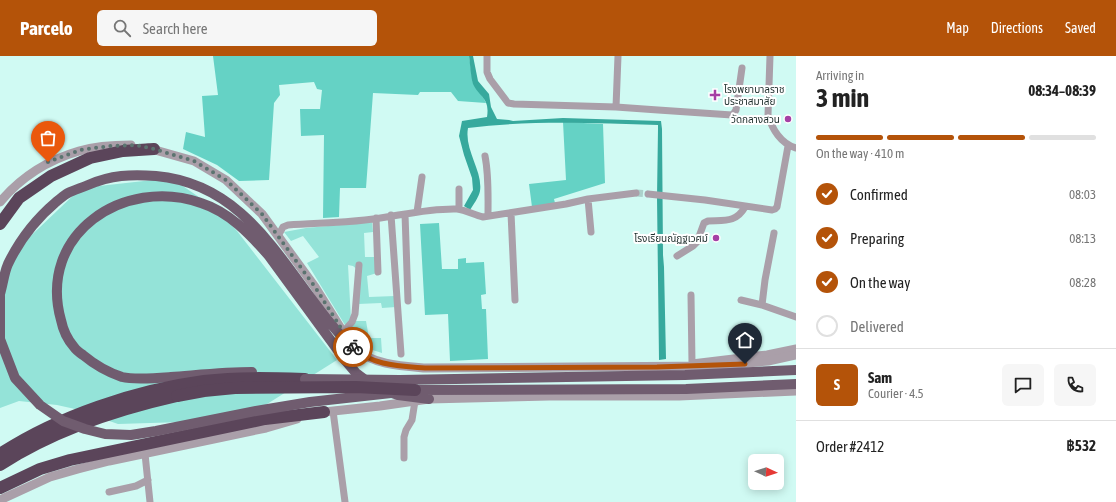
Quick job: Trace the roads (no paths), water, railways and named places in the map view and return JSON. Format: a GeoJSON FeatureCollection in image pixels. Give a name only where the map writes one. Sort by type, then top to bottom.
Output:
{"type":"FeatureCollection","features":[{"type":"Feature","properties":{"kind":"highway"},"geometry":{"type":"LineString","coordinates":[[0,224],[19,198],[51,176],[90,158],[123,152],[154,149]]}},
{"type":"Feature","properties":{"kind":"highway"},"geometry":{"type":"LineString","coordinates":[[0,454],[26,439],[69,419],[96,408],[143,393],[175,386],[212,381],[259,378],[304,379]]}},
{"type":"Feature","properties":{"kind":"highway"},"geometry":{"type":"LineString","coordinates":[[0,465],[55,434],[78,425],[139,405],[204,391],[242,388],[376,388],[415,396]]}},
{"type":"Feature","properties":{"kind":"highway"},"geometry":{"type":"LineString","coordinates":[[0,488],[40,469],[70,460],[265,419],[329,411]]}},
{"type":"Feature","properties":{"kind":"main road"},"geometry":{"type":"LineString","coordinates":[[353,348],[339,334],[317,307],[293,272],[256,226],[233,207],[205,189],[187,182],[166,177],[142,175],[112,176],[67,193],[44,212],[24,237],[8,265],[0,295],[0,339],[15,378],[40,404],[63,421],[85,429],[106,434],[131,435],[310,402],[415,396],[686,389],[796,384]]}},
{"type":"Feature","properties":{"kind":"main road"},"geometry":{"type":"LineString","coordinates":[[429,399],[387,392],[367,382],[356,373],[257,242],[241,226],[218,210],[201,203],[189,199],[160,196],[136,199],[113,206],[94,217],[78,233],[65,252],[58,270],[56,285],[58,312],[67,337],[74,348],[95,365],[124,377],[153,378],[256,372],[304,379],[400,380],[685,375],[796,370]]}},
{"type":"Feature","properties":{"kind":"street"},"geometry":{"type":"LineString","coordinates":[[486,56],[487,72],[490,79],[508,103],[616,107],[732,115],[736,110],[742,68]]}},
{"type":"Feature","properties":{"kind":"street"},"geometry":{"type":"LineString","coordinates":[[616,107],[618,56]]}},
{"type":"Feature","properties":{"kind":"street"},"geometry":{"type":"LineString","coordinates":[[770,56],[768,115],[770,124],[788,146],[796,148]]}},
{"type":"Feature","properties":{"kind":"street"},"geometry":{"type":"LineString","coordinates":[[0,202],[25,178],[48,162],[80,150],[110,146],[136,145],[194,161],[226,180],[262,214],[315,287],[353,348],[362,355],[388,364],[425,368],[657,367],[767,354],[796,348]]}},
{"type":"Feature","properties":{"kind":"street"},"geometry":{"type":"LineString","coordinates":[[651,194],[705,200],[745,207],[775,209],[777,207],[788,146]]}},
{"type":"Feature","properties":{"kind":"street"},"geometry":{"type":"LineString","coordinates":[[485,156],[488,183],[488,216]]}},
{"type":"Feature","properties":{"kind":"street"},"geometry":{"type":"LineString","coordinates":[[417,212],[422,177]]}},
{"type":"Feature","properties":{"kind":"street"},"geometry":{"type":"LineString","coordinates":[[458,209],[459,189]]}},
{"type":"Feature","properties":{"kind":"street"},"geometry":{"type":"LineString","coordinates":[[278,236],[283,227],[288,225],[365,220],[391,215],[458,209],[483,217],[566,204],[588,199],[636,193]]}},
{"type":"Feature","properties":{"kind":"street"},"geometry":{"type":"LineString","coordinates":[[588,199],[592,232]]}},
{"type":"Feature","properties":{"kind":"street"},"geometry":{"type":"LineString","coordinates":[[677,256],[698,242],[704,223],[708,221],[732,219],[738,216],[745,207]]}},
{"type":"Feature","properties":{"kind":"street"},"geometry":{"type":"LineString","coordinates":[[511,213],[515,300]]}},
{"type":"Feature","properties":{"kind":"street"},"geometry":{"type":"LineString","coordinates":[[405,214],[408,301]]}},
{"type":"Feature","properties":{"kind":"street"},"geometry":{"type":"LineString","coordinates":[[391,215],[401,354]]}},
{"type":"Feature","properties":{"kind":"street"},"geometry":{"type":"LineString","coordinates":[[376,218],[378,272]]}},
{"type":"Feature","properties":{"kind":"street"},"geometry":{"type":"LineString","coordinates":[[762,305],[774,233]]}},
{"type":"Feature","properties":{"kind":"street"},"geometry":{"type":"LineString","coordinates":[[343,332],[352,322],[355,314],[358,265]]}},
{"type":"Feature","properties":{"kind":"street"},"geometry":{"type":"LineString","coordinates":[[691,295],[692,363]]}},
{"type":"Feature","properties":{"kind":"street"},"geometry":{"type":"LineString","coordinates":[[741,300],[762,305],[796,317]]}},
{"type":"Feature","properties":{"kind":"street"},"geometry":{"type":"LineString","coordinates":[[671,366],[745,364],[796,355]]}},
{"type":"Feature","properties":{"kind":"street"},"geometry":{"type":"LineString","coordinates":[[0,500],[50,477],[109,461],[266,428],[329,411],[415,396],[429,399],[549,396],[679,396],[796,391]]}},
{"type":"Feature","properties":{"kind":"street"},"geometry":{"type":"LineString","coordinates":[[404,458],[404,437],[412,420],[415,396]]}},
{"type":"Feature","properties":{"kind":"street"},"geometry":{"type":"LineString","coordinates":[[329,411],[345,502]]}},
{"type":"Feature","properties":{"kind":"street"},"geometry":{"type":"LineString","coordinates":[[145,454],[150,502]]}},
{"type":"Feature","properties":{"kind":"street"},"geometry":{"type":"LineString","coordinates":[[109,492],[136,486],[148,480]]}},
{"type":"Feature","properties":{"kind":"tunnel"},"geometry":{"type":"LineString","coordinates":[[636,193],[648,194]]}},
{"type":"Feature","properties":{"kind":"place","name":"โรงพยาบาลราช ประชาสมาสัย"},"geometry":{"type":"Point","coordinates":[715,95]}},
{"type":"Feature","properties":{"kind":"place","name":"วัดกลางสวน"},"geometry":{"type":"Point","coordinates":[788,119]}},
{"type":"Feature","properties":{"kind":"place","name":"โรงเรียนณัฏฐเวศม์"},"geometry":{"type":"Point","coordinates":[716,238]}}]}
